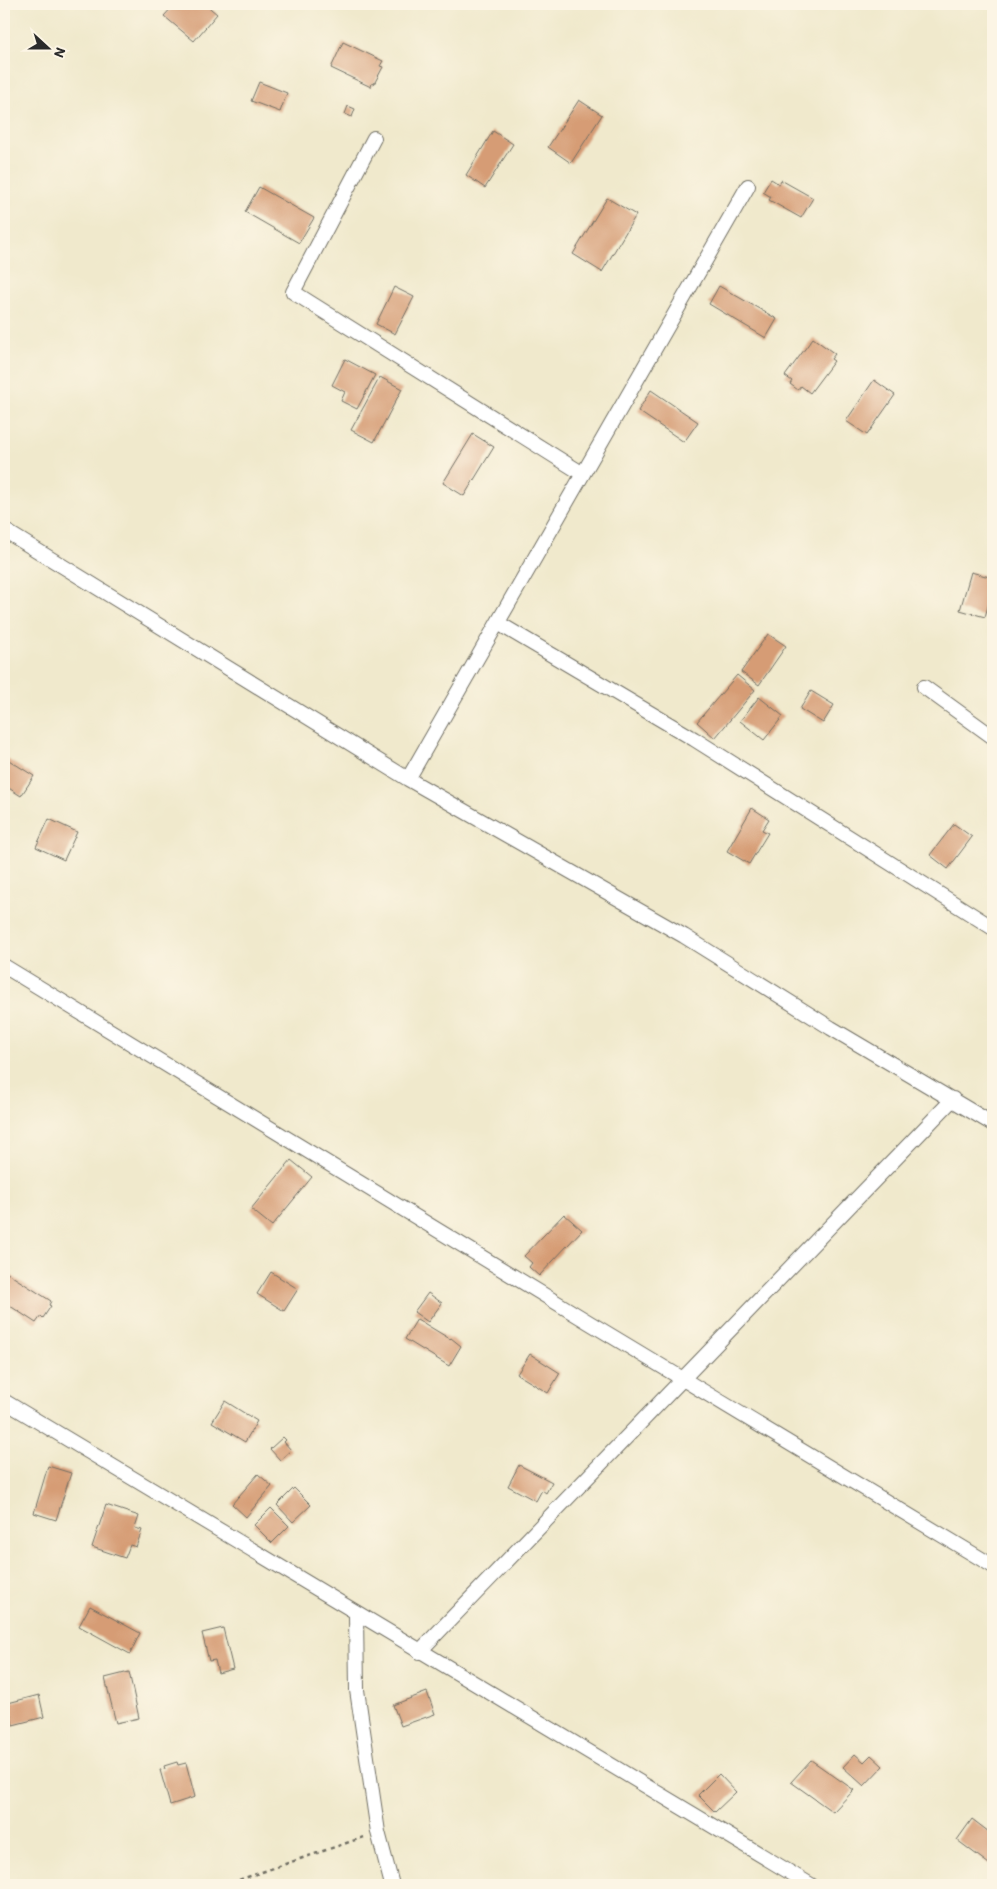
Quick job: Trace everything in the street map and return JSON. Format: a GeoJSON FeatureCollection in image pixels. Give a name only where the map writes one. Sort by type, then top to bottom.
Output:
{"type":"FeatureCollection","features":[{"type":"Feature","properties":{"kind":"street"},"geometry":{"type":"LineString","coordinates":[[374,138],[293,292],[583,474]]}},
{"type":"Feature","properties":{"kind":"street"},"geometry":{"type":"LineString","coordinates":[[408,779],[748,186]]}},
{"type":"Feature","properties":{"kind":"street"},"geometry":{"type":"LineString","coordinates":[[4,530],[408,779],[684,936],[832,1028],[993,1124]]}},
{"type":"Feature","properties":{"kind":"street"},"geometry":{"type":"LineString","coordinates":[[498,624],[694,739],[993,928]]}},
{"type":"Feature","properties":{"kind":"street"},"geometry":{"type":"LineString","coordinates":[[924,687],[993,737]]}},
{"type":"Feature","properties":{"kind":"street"},"geometry":{"type":"LineString","coordinates":[[4,966],[993,1566]]}},
{"type":"Feature","properties":{"kind":"street"},"geometry":{"type":"LineString","coordinates":[[420,1652],[682,1378],[953,1099]]}},
{"type":"Feature","properties":{"kind":"street"},"geometry":{"type":"LineString","coordinates":[[4,1401],[356,1614],[811,1885]]}},
{"type":"Feature","properties":{"kind":"street"},"geometry":{"type":"LineString","coordinates":[[356,1614],[357,1690],[378,1832],[392,1885]]}},
{"type":"Feature","properties":{"kind":"path"},"geometry":{"type":"LineString","coordinates":[[224,1885],[378,1832]]}},
{"type":"Feature","properties":{"kind":"building"},"geometry":{"type":"Polygon","coordinates":[[[175,4],[205,4],[217,14],[194,41],[164,16],[175,4]]]}},
{"type":"Feature","properties":{"kind":"building"},"geometry":{"type":"Polygon","coordinates":[[[343,42],[383,61],[380,66],[383,67],[371,87],[331,68],[343,42]]]}},
{"type":"Feature","properties":{"kind":"building"},"geometry":{"type":"Polygon","coordinates":[[[259,82],[287,93],[280,112],[251,101],[259,82]]]}},
{"type":"Feature","properties":{"kind":"building"},"geometry":{"type":"Polygon","coordinates":[[[579,100],[602,115],[571,163],[548,147],[579,100]]]}},
{"type":"Feature","properties":{"kind":"building"},"geometry":{"type":"Polygon","coordinates":[[[348,106],[355,109],[352,117],[345,114],[348,106]]]}},
{"type":"Feature","properties":{"kind":"building"},"geometry":{"type":"Polygon","coordinates":[[[493,131],[513,144],[485,188],[466,175],[493,131]]]}},
{"type":"Feature","properties":{"kind":"building"},"geometry":{"type":"Polygon","coordinates":[[[771,179],[779,184],[781,180],[813,198],[801,218],[769,200],[771,197],[763,192],[771,179]]]}},
{"type":"Feature","properties":{"kind":"building"},"geometry":{"type":"Polygon","coordinates":[[[259,187],[314,218],[299,243],[245,212],[259,187]]]}},
{"type":"Feature","properties":{"kind":"building"},"geometry":{"type":"Polygon","coordinates":[[[607,198],[636,215],[602,272],[573,254],[607,198]]]}},
{"type":"Feature","properties":{"kind":"building"},"geometry":{"type":"Polygon","coordinates":[[[719,286],[777,319],[766,338],[709,304],[719,286]]]}},
{"type":"Feature","properties":{"kind":"building"},"geometry":{"type":"Polygon","coordinates":[[[394,287],[414,297],[395,334],[376,324],[394,287]]]}},
{"type":"Feature","properties":{"kind":"building"},"geometry":{"type":"Polygon","coordinates":[[[813,338],[835,354],[831,359],[834,361],[810,393],[801,386],[798,390],[790,384],[792,381],[785,376],[813,338]]]}},
{"type":"Feature","properties":{"kind":"building"},"geometry":{"type":"Polygon","coordinates":[[[345,359],[375,375],[357,409],[341,401],[345,392],[332,385],[345,359]]]}},
{"type":"Feature","properties":{"kind":"building"},"geometry":{"type":"Polygon","coordinates":[[[380,377],[402,389],[374,442],[351,430],[380,377]]]}},
{"type":"Feature","properties":{"kind":"building"},"geometry":{"type":"Polygon","coordinates":[[[874,380],[895,395],[867,435],[846,421],[874,380]]]}},
{"type":"Feature","properties":{"kind":"building"},"geometry":{"type":"Polygon","coordinates":[[[651,390],[698,422],[684,442],[638,411],[651,390]]]}},
{"type":"Feature","properties":{"kind":"building"},"geometry":{"type":"Polygon","coordinates":[[[473,434],[494,447],[464,496],[443,483],[473,434]]]}},
{"type":"Feature","properties":{"kind":"building"},"geometry":{"type":"Polygon","coordinates":[[[971,572],[993,578],[993,588],[985,617],[960,610],[971,572]]]}},
{"type":"Feature","properties":{"kind":"building"},"geometry":{"type":"Polygon","coordinates":[[[768,634],[786,646],[759,685],[741,672],[768,634]]]}},
{"type":"Feature","properties":{"kind":"building"},"geometry":{"type":"Polygon","coordinates":[[[737,675],[755,690],[715,738],[697,722],[737,675]]]}},
{"type":"Feature","properties":{"kind":"building"},"geometry":{"type":"Polygon","coordinates":[[[811,691],[834,705],[823,723],[800,709],[811,691]]]}},
{"type":"Feature","properties":{"kind":"building"},"geometry":{"type":"Polygon","coordinates":[[[759,697],[783,716],[764,740],[740,721],[759,697]]]}},
{"type":"Feature","properties":{"kind":"building"},"geometry":{"type":"Polygon","coordinates":[[[4,757],[34,776],[21,796],[4,785],[4,757]]]}},
{"type":"Feature","properties":{"kind":"building"},"geometry":{"type":"Polygon","coordinates":[[[752,808],[769,819],[762,830],[768,833],[749,864],[727,851],[752,808]]]}},
{"type":"Feature","properties":{"kind":"building"},"geometry":{"type":"Polygon","coordinates":[[[49,819],[77,832],[64,860],[36,847],[49,819]]]}},
{"type":"Feature","properties":{"kind":"building"},"geometry":{"type":"Polygon","coordinates":[[[954,824],[972,837],[948,869],[930,855],[954,824]]]}},
{"type":"Feature","properties":{"kind":"building"},"geometry":{"type":"Polygon","coordinates":[[[291,1160],[312,1177],[272,1226],[251,1209],[291,1160]]]}},
{"type":"Feature","properties":{"kind":"building"},"geometry":{"type":"Polygon","coordinates":[[[564,1214],[582,1230],[539,1276],[529,1267],[532,1263],[524,1256],[564,1214]]]}},
{"type":"Feature","properties":{"kind":"building"},"geometry":{"type":"Polygon","coordinates":[[[4,1271],[51,1301],[49,1305],[51,1306],[43,1318],[41,1316],[36,1323],[4,1302],[4,1271]]]}},
{"type":"Feature","properties":{"kind":"building"},"geometry":{"type":"Polygon","coordinates":[[[271,1272],[298,1289],[284,1311],[257,1294],[271,1272]]]}},
{"type":"Feature","properties":{"kind":"building"},"geometry":{"type":"Polygon","coordinates":[[[428,1293],[442,1303],[428,1322],[414,1312],[428,1293]]]}},
{"type":"Feature","properties":{"kind":"building"},"geometry":{"type":"Polygon","coordinates":[[[417,1319],[451,1338],[461,1346],[449,1366],[405,1339],[417,1319]]]}},
{"type":"Feature","properties":{"kind":"building"},"geometry":{"type":"Polygon","coordinates":[[[530,1354],[560,1373],[548,1393],[517,1374],[530,1354]]]}},
{"type":"Feature","properties":{"kind":"building"},"geometry":{"type":"Polygon","coordinates":[[[225,1401],[257,1421],[245,1442],[212,1422],[225,1401]]]}},
{"type":"Feature","properties":{"kind":"building"},"geometry":{"type":"Polygon","coordinates":[[[283,1437],[286,1440],[284,1442],[291,1450],[280,1460],[270,1449],[283,1437]]]}},
{"type":"Feature","properties":{"kind":"building"},"geometry":{"type":"Polygon","coordinates":[[[519,1465],[552,1482],[546,1493],[542,1490],[536,1501],[508,1486],[519,1465]]]}},
{"type":"Feature","properties":{"kind":"building"},"geometry":{"type":"Polygon","coordinates":[[[48,1466],[71,1473],[56,1520],[34,1513],[48,1466]]]}},
{"type":"Feature","properties":{"kind":"building"},"geometry":{"type":"Polygon","coordinates":[[[258,1474],[272,1486],[246,1517],[232,1504],[258,1474]]]}},
{"type":"Feature","properties":{"kind":"building"},"geometry":{"type":"Polygon","coordinates":[[[294,1488],[311,1505],[293,1522],[277,1505],[294,1488]]]}},
{"type":"Feature","properties":{"kind":"building"},"geometry":{"type":"Polygon","coordinates":[[[106,1505],[139,1516],[135,1528],[142,1530],[136,1547],[130,1545],[125,1558],[92,1547],[106,1505]]]}},
{"type":"Feature","properties":{"kind":"building"},"geometry":{"type":"Polygon","coordinates":[[[271,1508],[289,1526],[272,1543],[254,1525],[271,1508]]]}},
{"type":"Feature","properties":{"kind":"building"},"geometry":{"type":"Polygon","coordinates":[[[90,1606],[140,1633],[130,1654],[79,1626],[90,1606]]]}},
{"type":"Feature","properties":{"kind":"building"},"geometry":{"type":"Polygon","coordinates":[[[223,1628],[233,1669],[218,1673],[215,1660],[209,1661],[202,1633],[223,1628]]]}},
{"type":"Feature","properties":{"kind":"building"},"geometry":{"type":"Polygon","coordinates":[[[129,1672],[139,1718],[116,1723],[105,1678],[129,1672]]]}},
{"type":"Feature","properties":{"kind":"building"},"geometry":{"type":"Polygon","coordinates":[[[427,1692],[435,1714],[401,1726],[393,1705],[427,1692]]]}},
{"type":"Feature","properties":{"kind":"building"},"geometry":{"type":"Polygon","coordinates":[[[39,1695],[44,1717],[13,1725],[8,1703],[39,1695]]]}},
{"type":"Feature","properties":{"kind":"building"},"geometry":{"type":"Polygon","coordinates":[[[855,1754],[864,1762],[871,1755],[883,1766],[864,1786],[843,1767],[855,1754]]]}},
{"type":"Feature","properties":{"kind":"building"},"geometry":{"type":"Polygon","coordinates":[[[811,1760],[854,1790],[833,1812],[791,1782],[811,1760]]]}},
{"type":"Feature","properties":{"kind":"building"},"geometry":{"type":"Polygon","coordinates":[[[177,1762],[178,1765],[186,1763],[195,1797],[170,1805],[160,1770],[165,1769],[164,1766],[177,1762]]]}},
{"type":"Feature","properties":{"kind":"building"},"geometry":{"type":"Polygon","coordinates":[[[719,1774],[736,1792],[715,1812],[698,1795],[719,1774]]]}},
{"type":"Feature","properties":{"kind":"building"},"geometry":{"type":"Polygon","coordinates":[[[972,1819],[993,1835],[993,1867],[957,1840],[972,1819]]]}}]}
